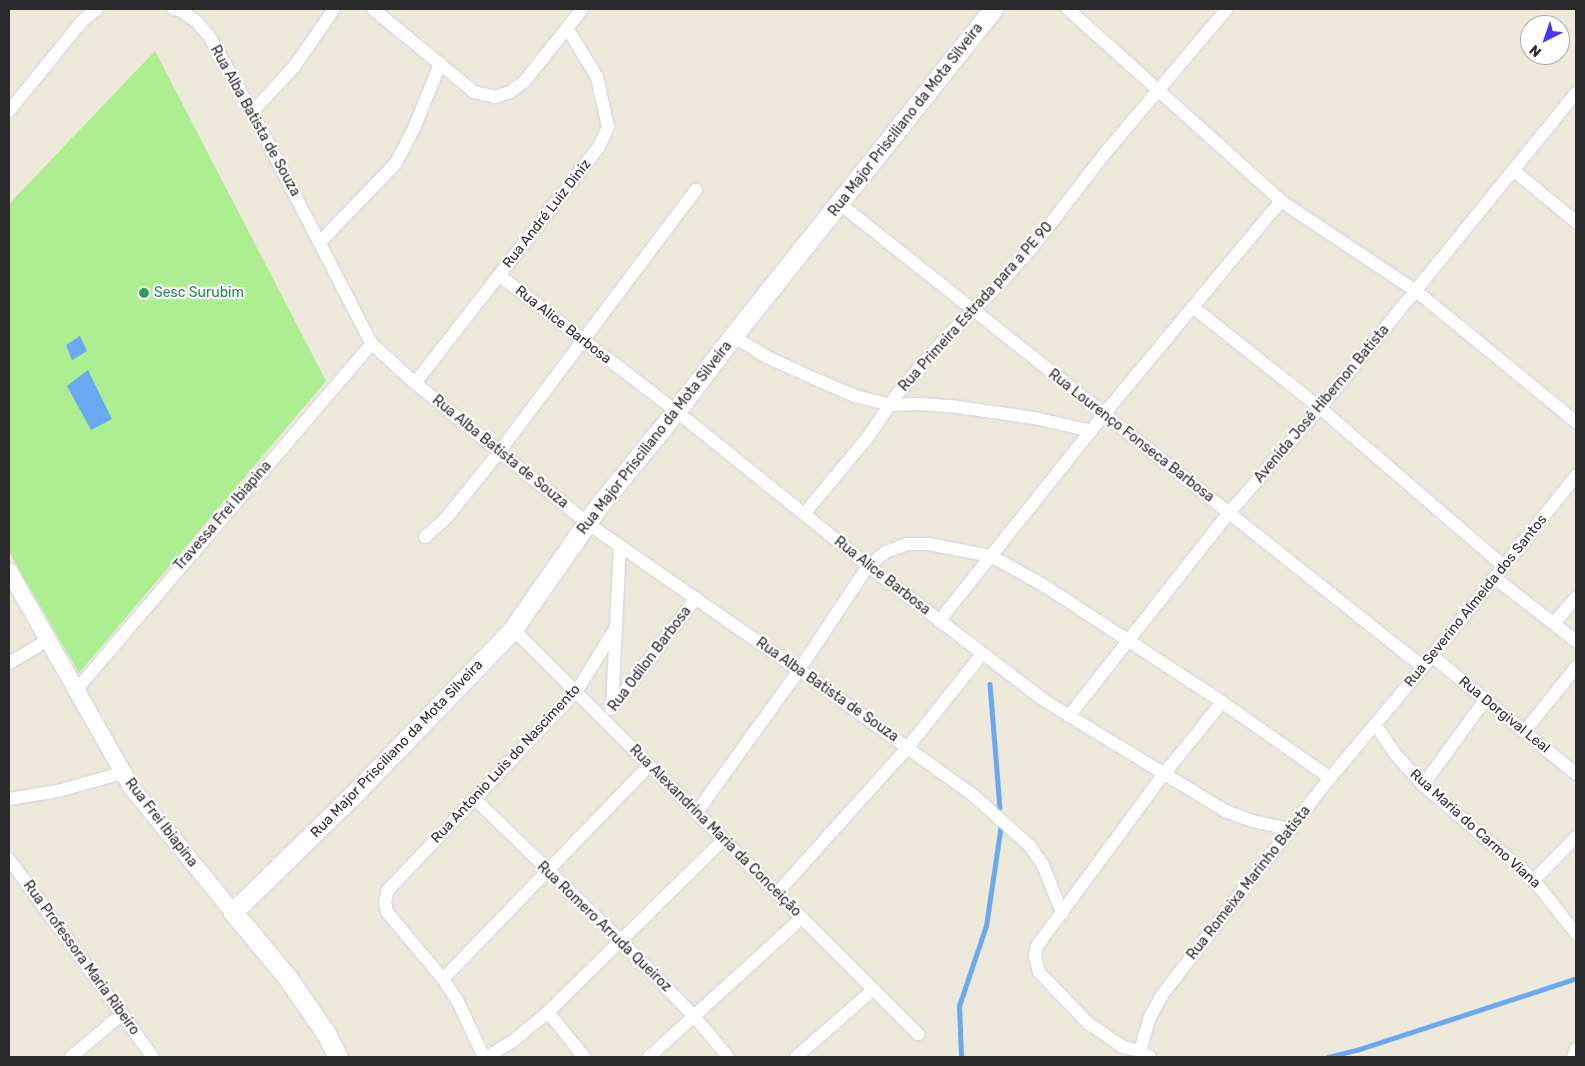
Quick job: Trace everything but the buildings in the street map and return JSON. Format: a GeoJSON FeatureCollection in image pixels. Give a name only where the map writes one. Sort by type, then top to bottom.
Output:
{"type":"FeatureCollection","features":[{"type":"Feature","properties":{"kind":"main road","name":"Rua Major Prisciliano da Mota Silveira"},"geometry":{"type":"LineString","coordinates":[[233,912],[352,796],[513,629],[601,503],[676,412],[733,336],[840,204],[993,9]]}},
{"type":"Feature","properties":{"kind":"main road","name":"Rua Frei Ibiapina"},"geometry":{"type":"LineString","coordinates":[[233,912],[287,977],[325,1032],[338,1057]]}},
{"type":"Feature","properties":{"kind":"street"},"geometry":{"type":"LineString","coordinates":[[9,110],[83,20],[97,9]]}},
{"type":"Feature","properties":{"kind":"street","name":"Rua Alba Batista de Souza"},"geometry":{"type":"LineString","coordinates":[[176,9],[196,21],[209,36],[252,112],[372,344],[414,383],[587,523],[799,670],[973,795],[1030,846],[1043,865],[1062,913]]}},
{"type":"Feature","properties":{"kind":"street"},"geometry":{"type":"LineString","coordinates":[[252,112],[294,67],[334,9]]}},
{"type":"Feature","properties":{"kind":"street"},"geometry":{"type":"LineString","coordinates":[[374,9],[474,92],[495,97],[510,92],[524,82],[582,9]]}},
{"type":"Feature","properties":{"kind":"street"},"geometry":{"type":"LineString","coordinates":[[1068,9],[1281,201],[1416,291],[1576,422]]}},
{"type":"Feature","properties":{"kind":"street","name":"Rua Primeira Estrada para a PE 90"},"geometry":{"type":"LineString","coordinates":[[804,514],[868,437],[890,405],[940,343],[1034,245],[1158,89],[1227,9]]}},
{"type":"Feature","properties":{"kind":"street","name":"Rua André Luiz Diniz"},"geometry":{"type":"LineString","coordinates":[[414,383],[500,276],[599,147],[608,126],[597,78],[567,28]]}},
{"type":"Feature","properties":{"kind":"street"},"geometry":{"type":"LineString","coordinates":[[320,242],[396,164],[415,126],[440,64]]}},
{"type":"Feature","properties":{"kind":"street","name":"Avenida José Hibernon Batista"},"geometry":{"type":"LineString","coordinates":[[1069,716],[1229,513],[1320,408],[1576,93]]}},
{"type":"Feature","properties":{"kind":"street"},"geometry":{"type":"LineString","coordinates":[[1513,170],[1576,222]]}},
{"type":"Feature","properties":{"kind":"street"},"geometry":{"type":"LineString","coordinates":[[425,538],[447,517],[499,452],[696,190]]}},
{"type":"Feature","properties":{"kind":"street"},"geometry":{"type":"LineString","coordinates":[[939,621],[1104,414],[1281,201]]}},
{"type":"Feature","properties":{"kind":"street","name":"Rua Lourenço Fonseca Barbosa"},"geometry":{"type":"LineString","coordinates":[[840,204],[1423,667]]}},
{"type":"Feature","properties":{"kind":"street","name":"Rua Alice Barbosa"},"geometry":{"type":"LineString","coordinates":[[500,276],[676,412],[939,621],[1069,716],[1224,811],[1252,821],[1291,829]]}},
{"type":"Feature","properties":{"kind":"street"},"geometry":{"type":"LineString","coordinates":[[1194,308],[1320,408],[1504,566]]}},
{"type":"Feature","properties":{"kind":"street"},"geometry":{"type":"LineString","coordinates":[[733,336],[767,357],[855,396],[890,405],[951,406],[1034,418],[1092,431]]}},
{"type":"Feature","properties":{"kind":"street","name":"Travessa Frei Ibiapina"},"geometry":{"type":"LineString","coordinates":[[76,690],[372,344]]}},
{"type":"Feature","properties":{"kind":"street","name":"Rua Severino Almeida dos Santos"},"geometry":{"type":"LineString","coordinates":[[1375,724],[1504,566],[1572,491],[1576,476]]}},
{"type":"Feature","properties":{"kind":"street"},"geometry":{"type":"LineString","coordinates":[[696,812],[799,670],[868,566],[886,552],[907,544],[929,544],[991,556],[1080,607],[1222,702],[1330,778]]}},
{"type":"Feature","properties":{"kind":"street"},"geometry":{"type":"LineString","coordinates":[[612,708],[620,547]]}},
{"type":"Feature","properties":{"kind":"street","name":"Rua Frei Ibiapina"},"geometry":{"type":"LineString","coordinates":[[9,571],[130,787],[233,912]]}},
{"type":"Feature","properties":{"kind":"street"},"geometry":{"type":"LineString","coordinates":[[1495,578],[1576,641]]}},
{"type":"Feature","properties":{"kind":"street","name":"Rua Odilon Barbosa"},"geometry":{"type":"LineString","coordinates":[[604,719],[696,598]]}},
{"type":"Feature","properties":{"kind":"street"},"geometry":{"type":"LineString","coordinates":[[1554,623],[1576,598]]}},
{"type":"Feature","properties":{"kind":"street","name":"Rua Alexandrina Maria da Conceição"},"geometry":{"type":"LineString","coordinates":[[513,629],[918,1034]]}},
{"type":"Feature","properties":{"kind":"street","name":"Rua Antonio Luis do Nascimento"},"geometry":{"type":"LineString","coordinates":[[443,979],[387,912],[385,902],[388,890],[476,800],[576,692],[615,630]]}},
{"type":"Feature","properties":{"kind":"street"},"geometry":{"type":"LineString","coordinates":[[9,664],[48,640]]}},
{"type":"Feature","properties":{"kind":"street"},"geometry":{"type":"LineString","coordinates":[[777,893],[908,747],[982,654]]}},
{"type":"Feature","properties":{"kind":"street","name":"Rua Dorgival Leal"},"geometry":{"type":"LineString","coordinates":[[1432,656],[1576,774]]}},
{"type":"Feature","properties":{"kind":"street"},"geometry":{"type":"LineString","coordinates":[[1524,732],[1576,666]]}},
{"type":"Feature","properties":{"kind":"street"},"geometry":{"type":"LineString","coordinates":[[1423,784],[1485,700]]}},
{"type":"Feature","properties":{"kind":"street"},"geometry":{"type":"LineString","coordinates":[[1145,1054],[1123,1047],[1088,1023],[1039,972],[1035,957],[1037,946],[1164,774],[1222,702]]}},
{"type":"Feature","properties":{"kind":"street","name":"Rua Romeixa Marinho Batista"},"geometry":{"type":"LineString","coordinates":[[1145,1054],[1150,1017],[1162,995],[1330,778],[1375,724]]}},
{"type":"Feature","properties":{"kind":"street","name":"Rua Maria do Carmo Viana"},"geometry":{"type":"LineString","coordinates":[[1375,724],[1396,755],[1423,784],[1534,880],[1576,934]]}},
{"type":"Feature","properties":{"kind":"street"},"geometry":{"type":"LineString","coordinates":[[649,766],[443,979],[458,1002],[486,1057],[513,1041],[548,1012],[723,840]]}},
{"type":"Feature","properties":{"kind":"street"},"geometry":{"type":"LineString","coordinates":[[9,799],[58,791],[122,773]]}},
{"type":"Feature","properties":{"kind":"street","name":"Rua Romero Arruda Queiroz"},"geometry":{"type":"LineString","coordinates":[[476,800],[621,941],[694,1016],[728,1057]]}},
{"type":"Feature","properties":{"kind":"street"},"geometry":{"type":"LineString","coordinates":[[1534,880],[1576,837]]}},
{"type":"Feature","properties":{"kind":"street","name":"Rua Professora Maria Ribeiro"},"geometry":{"type":"LineString","coordinates":[[9,860],[153,1057]]}},
{"type":"Feature","properties":{"kind":"street"},"geometry":{"type":"LineString","coordinates":[[649,1057],[802,918]]}},
{"type":"Feature","properties":{"kind":"street"},"geometry":{"type":"LineString","coordinates":[[796,1057],[874,989]]}},
{"type":"Feature","properties":{"kind":"street"},"geometry":{"type":"LineString","coordinates":[[548,1012],[584,1057]]}},
{"type":"Feature","properties":{"kind":"street"},"geometry":{"type":"LineString","coordinates":[[71,1057],[122,1014]]}},
{"type":"Feature","properties":{"kind":"street"},"geometry":{"type":"LineString","coordinates":[[1573,1057],[1576,1049]]}},
{"type":"Feature","properties":{"kind":"green space","name":"Sesc Surubim"},"geometry":{"type":"Polygon","coordinates":[[[155,51],[326,381],[79,673],[9,552],[9,204],[155,51]]]}},
{"type":"Feature","properties":{"kind":"water"},"geometry":{"type":"Polygon","coordinates":[[[80,336],[87,351],[72,360],[66,345],[80,336]]]}},
{"type":"Feature","properties":{"kind":"water"},"geometry":{"type":"Polygon","coordinates":[[[88,370],[112,419],[91,430],[67,386],[88,370]]]}},
{"type":"Feature","properties":{"kind":"waterway"},"geometry":{"type":"LineString","coordinates":[[990,684],[1000,808]]}},
{"type":"Feature","properties":{"kind":"waterway"},"geometry":{"type":"LineString","coordinates":[[961,1057],[959,1006],[986,926],[1001,825]]}},
{"type":"Feature","properties":{"kind":"waterway"},"geometry":{"type":"LineString","coordinates":[[1328,1057],[1357,1050],[1574,979]]}},
{"type":"Feature","properties":{"kind":"place","name":"Sesc Surubim"},"geometry":{"type":"Point","coordinates":[144,293]}}]}
